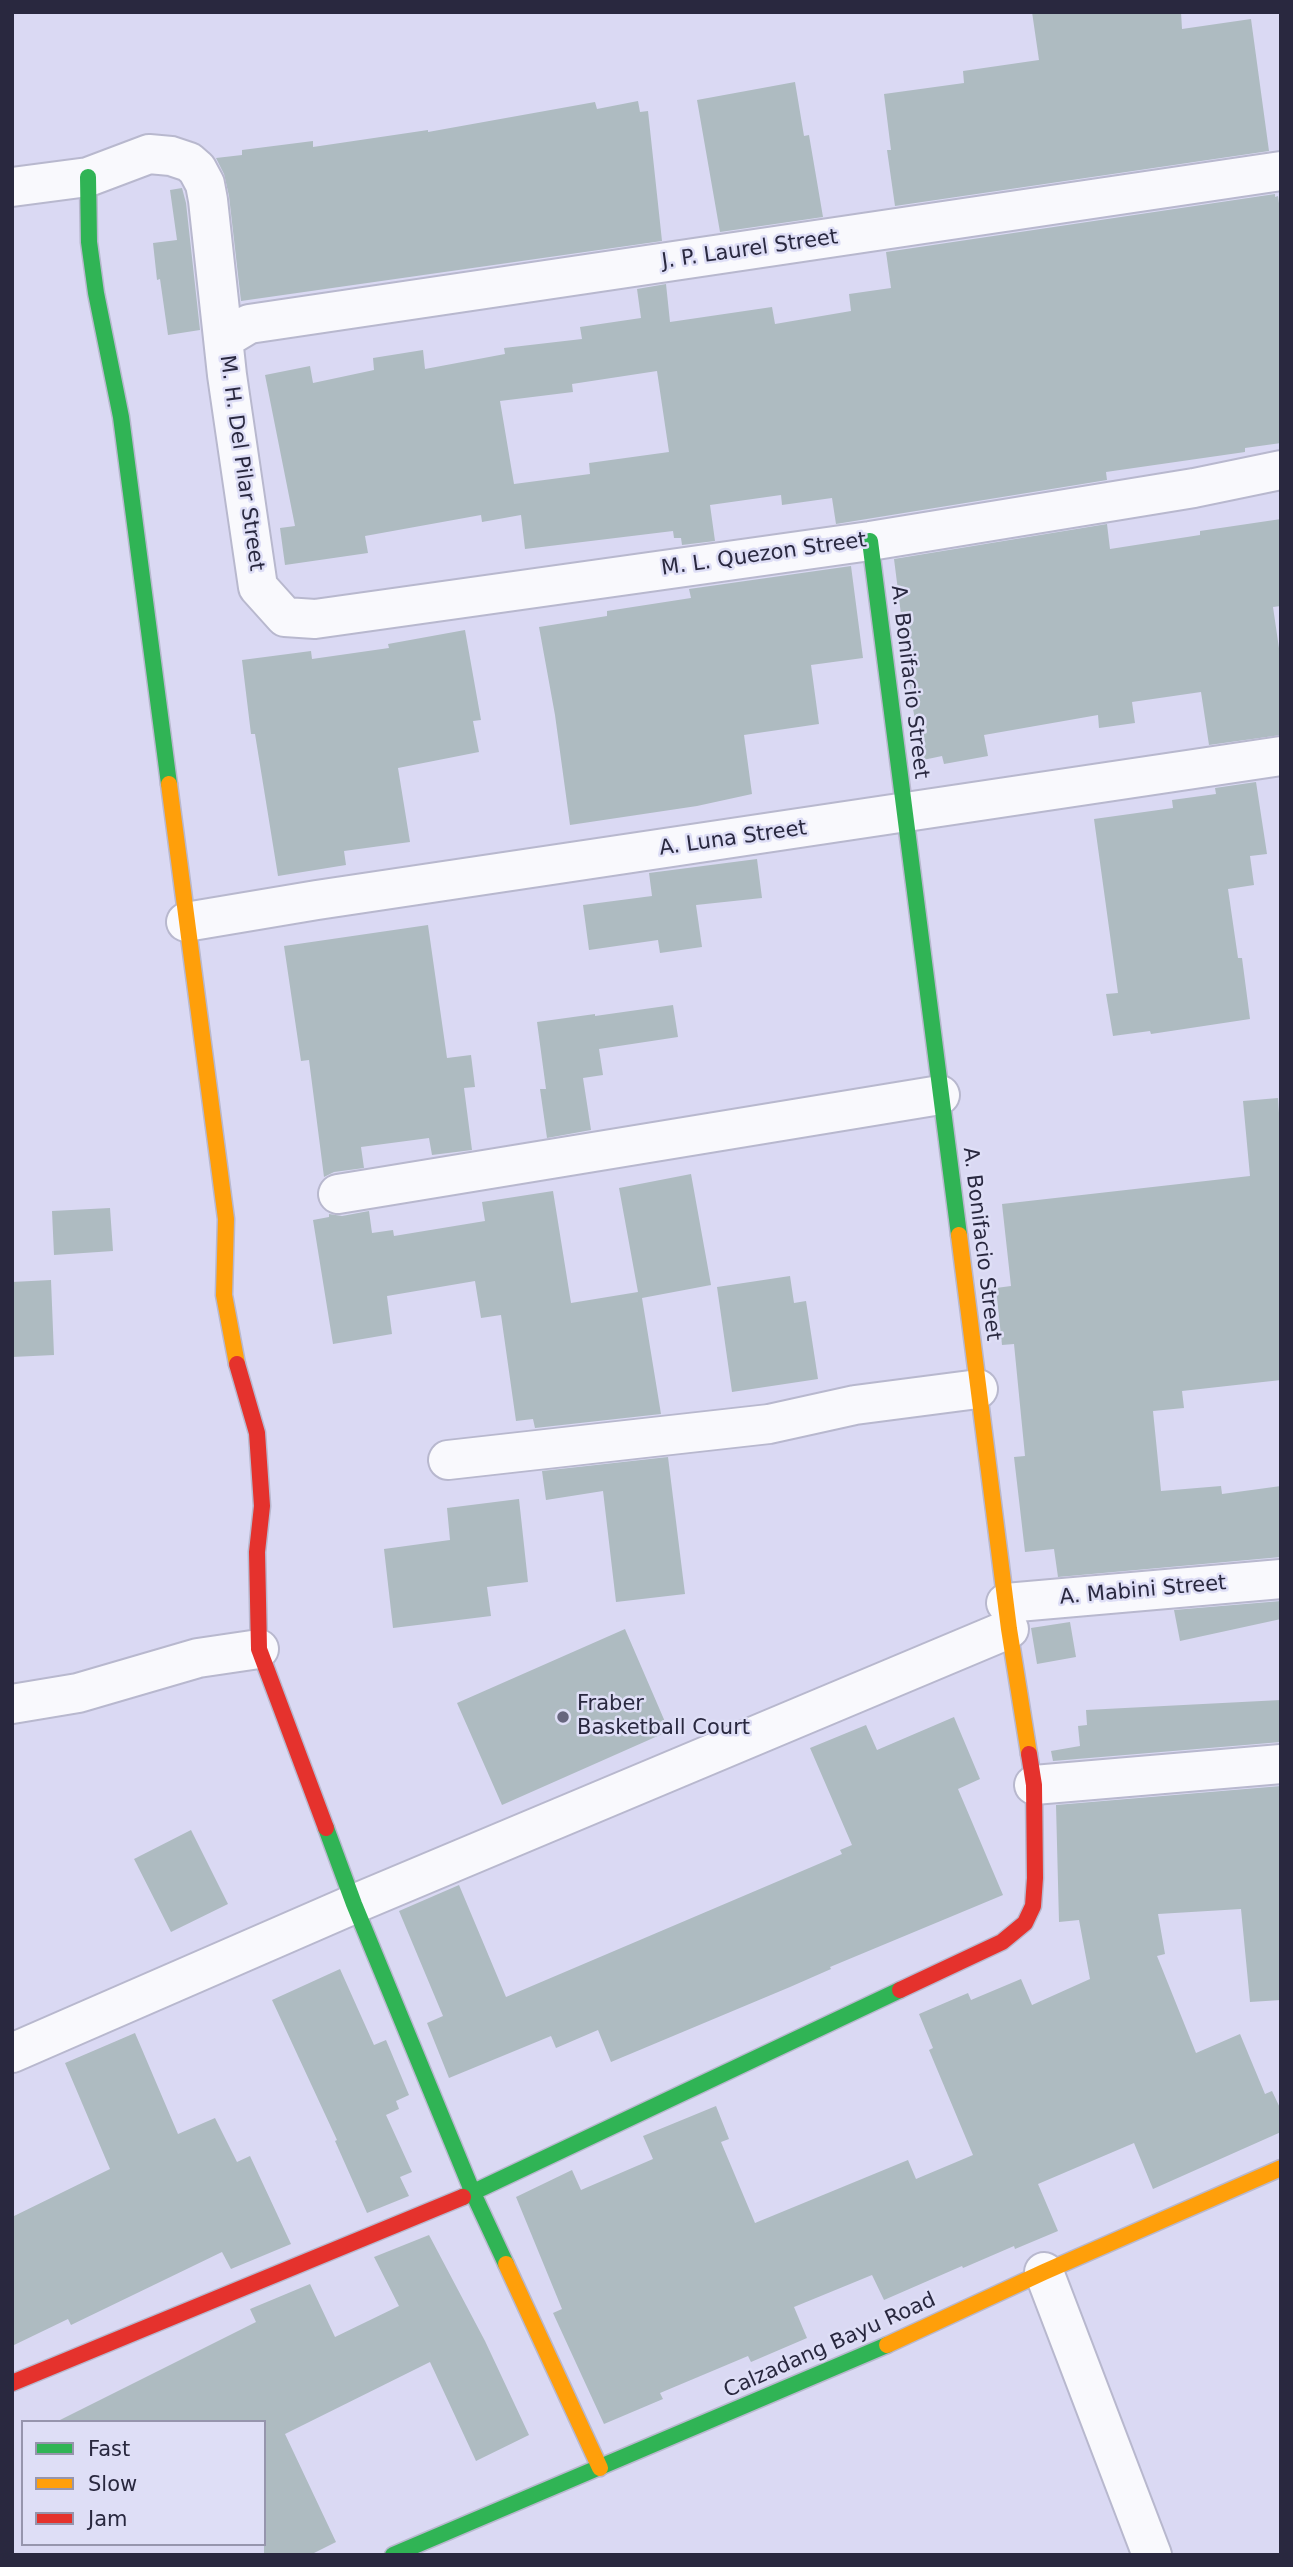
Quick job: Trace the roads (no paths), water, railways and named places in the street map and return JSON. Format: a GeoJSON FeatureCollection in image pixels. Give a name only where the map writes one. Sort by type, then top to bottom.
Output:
{"type":"FeatureCollection","features":[{"type":"Feature","properties":{"kind":"street","name":"M. H. Del Pilar Street"},"geometry":{"type":"LineString","coordinates":[[88,177],[149,154],[171,156],[189,162],[197,169],[205,184],[227,375],[258,587]]}},
{"type":"Feature","properties":{"kind":"street","name":"J. P. Laurel Street"},"geometry":{"type":"LineString","coordinates":[[224,339],[249,324],[1281,171]]}},
{"type":"Feature","properties":{"kind":"street"},"geometry":{"type":"LineString","coordinates":[[12,187],[88,177],[89,242],[96,292],[121,417],[226,1219],[224,1296],[237,1366],[257,1433],[262,1506],[257,1552],[260,1649],[354,1904],[473,2193],[600,2468]]}},
{"type":"Feature","properties":{"kind":"street","name":"M. L. Quezon Street"},"geometry":{"type":"LineString","coordinates":[[258,587],[285,617],[315,619],[870,541],[1194,488],[1281,470]]}},
{"type":"Feature","properties":{"kind":"street","name":"A. Bonifacio Street"},"geometry":{"type":"LineString","coordinates":[[12,2383],[473,2193],[1002,1942],[1025,1923],[1033,1906],[1034,1785],[1007,1616],[870,541]]}},
{"type":"Feature","properties":{"kind":"street","name":"A. Luna Street"},"geometry":{"type":"LineString","coordinates":[[186,922],[317,900],[1281,756]]}},
{"type":"Feature","properties":{"kind":"street"},"geometry":{"type":"LineString","coordinates":[[338,1195],[940,1095]]}},
{"type":"Feature","properties":{"kind":"street"},"geometry":{"type":"LineString","coordinates":[[448,1460],[769,1424],[855,1405],[978,1389]]}},
{"type":"Feature","properties":{"kind":"street","name":"A. Mabini Street"},"geometry":{"type":"LineString","coordinates":[[12,2053],[1007,1616],[1281,1579]]}},
{"type":"Feature","properties":{"kind":"street"},"geometry":{"type":"LineString","coordinates":[[12,1704],[78,1693],[198,1658],[260,1649]]}},
{"type":"Feature","properties":{"kind":"street"},"geometry":{"type":"LineString","coordinates":[[1034,1785],[1281,1764]]}},
{"type":"Feature","properties":{"kind":"street","name":"Calzadang Bayu Road"},"geometry":{"type":"LineString","coordinates":[[393,2555],[434,2547],[600,2468],[874,2351],[1044,2272],[1281,2168]]}},
{"type":"Feature","properties":{"kind":"street"},"geometry":{"type":"LineString","coordinates":[[1044,2272],[1152,2555]]}},
{"type":"Feature","properties":{"kind":"place","name":"Fraber Basketball Court"},"geometry":{"type":"Point","coordinates":[563,1717]}}]}
